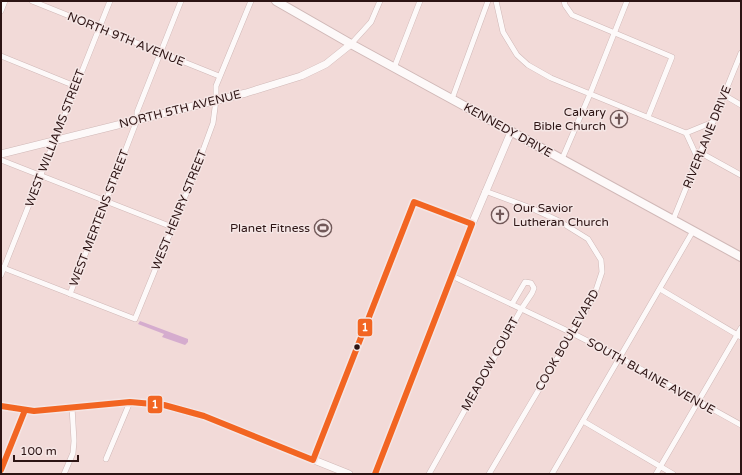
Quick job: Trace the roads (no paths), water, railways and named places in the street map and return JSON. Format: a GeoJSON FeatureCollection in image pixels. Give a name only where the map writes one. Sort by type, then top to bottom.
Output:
{"type":"FeatureCollection","features":[{"type":"Feature","properties":{"kind":"main road","name":"KENNEDY DRIVE"},"geometry":{"type":"LineString","coordinates":[[276,1],[394,68],[741,257]]}},
{"type":"Feature","properties":{"kind":"main road","name":"NORTH 5TH AVENUE"},"geometry":{"type":"LineString","coordinates":[[1,154],[246,93],[301,76],[326,64],[351,44]]}},
{"type":"Feature","properties":{"kind":"main road"},"geometry":{"type":"LineString","coordinates":[[375,474],[485,191],[511,132]]}},
{"type":"Feature","properties":{"kind":"main road"},"geometry":{"type":"LineString","coordinates":[[1,406],[34,411],[130,402],[164,405],[204,416],[349,474]]}},
{"type":"Feature","properties":{"kind":"street"},"geometry":{"type":"LineString","coordinates":[[1,12],[5,1]]}},
{"type":"Feature","properties":{"kind":"street","name":"NORTH 9TH AVENUE"},"geometry":{"type":"LineString","coordinates":[[32,1],[219,76]]}},
{"type":"Feature","properties":{"kind":"street","name":"WEST WILLIAMS STREET"},"geometry":{"type":"LineString","coordinates":[[1,275],[2,268],[110,1]]}},
{"type":"Feature","properties":{"kind":"street","name":"WEST MERTENS STREET"},"geometry":{"type":"LineString","coordinates":[[70,294],[137,120],[137,112],[181,1]]}},
{"type":"Feature","properties":{"kind":"street","name":"WEST HENRY STREET"},"geometry":{"type":"LineString","coordinates":[[70,294],[135,319],[195,172],[213,123],[216,86],[219,76],[250,1]]}},
{"type":"Feature","properties":{"kind":"street"},"geometry":{"type":"LineString","coordinates":[[351,44],[367,29],[380,1]]}},
{"type":"Feature","properties":{"kind":"street"},"geometry":{"type":"LineString","coordinates":[[394,68],[420,1]]}},
{"type":"Feature","properties":{"kind":"street"},"geometry":{"type":"LineString","coordinates":[[452,99],[488,1]]}},
{"type":"Feature","properties":{"kind":"street"},"geometry":{"type":"LineString","coordinates":[[496,1],[503,32],[517,55],[528,65],[551,78],[686,133],[698,159]]}},
{"type":"Feature","properties":{"kind":"street"},"geometry":{"type":"LineString","coordinates":[[564,1],[572,15],[672,57],[648,117]]}},
{"type":"Feature","properties":{"kind":"street"},"geometry":{"type":"LineString","coordinates":[[562,160],[627,1]]}},
{"type":"Feature","properties":{"kind":"street","name":"RIVERLANE DRIVE"},"geometry":{"type":"LineString","coordinates":[[673,220],[741,53]]}},
{"type":"Feature","properties":{"kind":"street"},"geometry":{"type":"LineString","coordinates":[[1,56],[75,86]]}},
{"type":"Feature","properties":{"kind":"street"},"geometry":{"type":"LineString","coordinates":[[724,95],[741,105]]}},
{"type":"Feature","properties":{"kind":"street"},"geometry":{"type":"LineString","coordinates":[[686,133],[713,122]]}},
{"type":"Feature","properties":{"kind":"street"},"geometry":{"type":"LineString","coordinates":[[701,153],[741,175]]}},
{"type":"Feature","properties":{"kind":"street"},"geometry":{"type":"LineString","coordinates":[[1,160],[172,227]]}},
{"type":"Feature","properties":{"kind":"street","name":"COOK BOULEVARD"},"geometry":{"type":"LineString","coordinates":[[485,191],[531,208],[588,239],[601,260],[602,272],[594,296],[489,474]]}},
{"type":"Feature","properties":{"kind":"street"},"geometry":{"type":"LineString","coordinates":[[552,474],[693,231]]}},
{"type":"Feature","properties":{"kind":"street"},"geometry":{"type":"LineString","coordinates":[[2,268],[70,294]]}},
{"type":"Feature","properties":{"kind":"street","name":"SOUTH BLAINE AVENUE"},"geometry":{"type":"LineString","coordinates":[[452,276],[522,308],[619,357],[741,425]]}},
{"type":"Feature","properties":{"kind":"street","name":"MEADOW COURT"},"geometry":{"type":"LineString","coordinates":[[428,474],[532,293],[534,288],[532,283],[525,282],[512,304]]}},
{"type":"Feature","properties":{"kind":"street"},"geometry":{"type":"LineString","coordinates":[[660,289],[739,336]]}},
{"type":"Feature","properties":{"kind":"street"},"geometry":{"type":"LineString","coordinates":[[656,474],[698,401],[739,336],[741,328]]}},
{"type":"Feature","properties":{"kind":"street"},"geometry":{"type":"LineString","coordinates":[[106,459],[130,402]]}},
{"type":"Feature","properties":{"kind":"street"},"geometry":{"type":"LineString","coordinates":[[64,474],[73,453],[74,441],[72,408]]}},
{"type":"Feature","properties":{"kind":"street"},"geometry":{"type":"LineString","coordinates":[[1,470],[25,410]]}},
{"type":"Feature","properties":{"kind":"street"},"geometry":{"type":"LineString","coordinates":[[583,421],[673,474]]}},
{"type":"Feature","properties":{"kind":"place","name":"Calvary Bible Church"},"geometry":{"type":"Point","coordinates":[619,119]}},
{"type":"Feature","properties":{"kind":"place","name":"Our Savior Lutheran Church"},"geometry":{"type":"Point","coordinates":[500,215]}},
{"type":"Feature","properties":{"kind":"place","name":"Planet Fitness"},"geometry":{"type":"Point","coordinates":[323,228]}}]}
